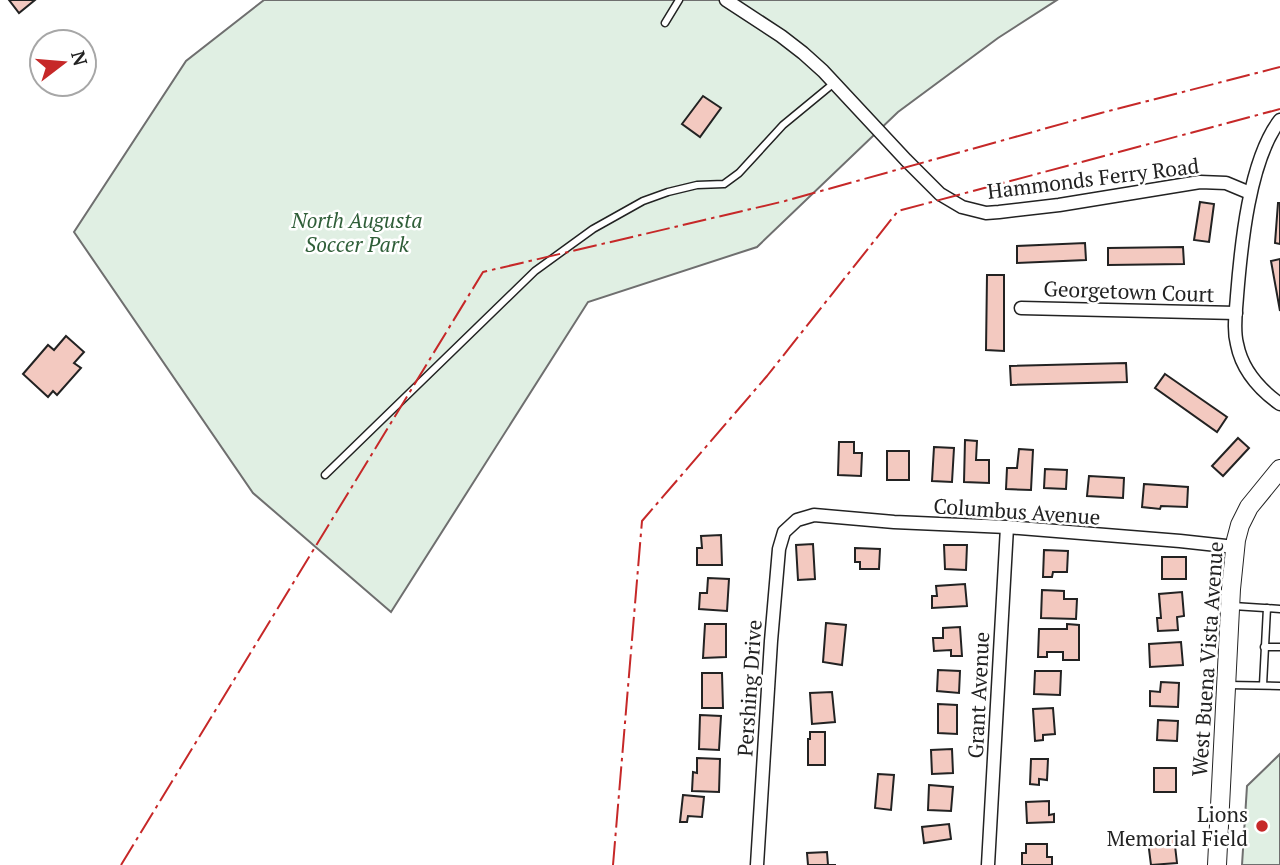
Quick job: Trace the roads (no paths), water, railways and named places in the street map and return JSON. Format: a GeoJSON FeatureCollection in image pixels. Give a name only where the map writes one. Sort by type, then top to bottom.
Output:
{"type":"FeatureCollection","features":[{"type":"Feature","properties":{"kind":"street","name":"Hammonds Ferry Road"},"geometry":{"type":"LineString","coordinates":[[726,0],[803,53],[940,194],[962,207],[974,211],[999,212],[1200,182],[1226,183],[1250,193]]}},
{"type":"Feature","properties":{"kind":"street"},"geometry":{"type":"LineString","coordinates":[[1280,120],[1273,129],[1250,193],[1236,313],[1237,344],[1246,369],[1253,381],[1280,404]]}},
{"type":"Feature","properties":{"kind":"street","name":"Georgetown Court"},"geometry":{"type":"LineString","coordinates":[[1021,308],[1236,313]]}},
{"type":"Feature","properties":{"kind":"street","name":"West Buena Vista Avenue"},"geometry":{"type":"LineString","coordinates":[[1217,865],[1235,547],[1240,525],[1249,507],[1280,469]]}},
{"type":"Feature","properties":{"kind":"street","name":"Columbus Avenue"},"geometry":{"type":"LineString","coordinates":[[797,520],[814,515],[1007,527],[1235,547]]}},
{"type":"Feature","properties":{"kind":"street","name":"Pershing Drive"},"geometry":{"type":"LineString","coordinates":[[757,865],[779,549],[784,532],[797,520]]}},
{"type":"Feature","properties":{"kind":"street","name":"Grant Avenue"},"geometry":{"type":"LineString","coordinates":[[988,865],[1007,527]]}},
{"type":"Feature","properties":{"kind":"lane"},"geometry":{"type":"LineString","coordinates":[[664,23],[679,0]]}},
{"type":"Feature","properties":{"kind":"lane"},"geometry":{"type":"LineString","coordinates":[[326,475],[535,271],[593,229],[643,201],[697,185],[724,184],[740,173],[783,125],[834,83]]}},
{"type":"Feature","properties":{"kind":"lane"},"geometry":{"type":"LineString","coordinates":[[1231,606],[1280,609]]}},
{"type":"Feature","properties":{"kind":"lane"},"geometry":{"type":"LineString","coordinates":[[1263,685],[1267,608]]}},
{"type":"Feature","properties":{"kind":"lane"},"geometry":{"type":"LineString","coordinates":[[1264,647],[1280,647]]}},
{"type":"Feature","properties":{"kind":"lane"},"geometry":{"type":"LineString","coordinates":[[1226,685],[1280,686]]}},
{"type":"Feature","properties":{"kind":"place","name":"Lions Memorial Field"},"geometry":{"type":"Point","coordinates":[1262,826]}},
{"type":"Feature","properties":{"kind":"park label","name":"North Augusta Soccer Park"},"geometry":{"type":"Point","coordinates":[357,232]}}]}
